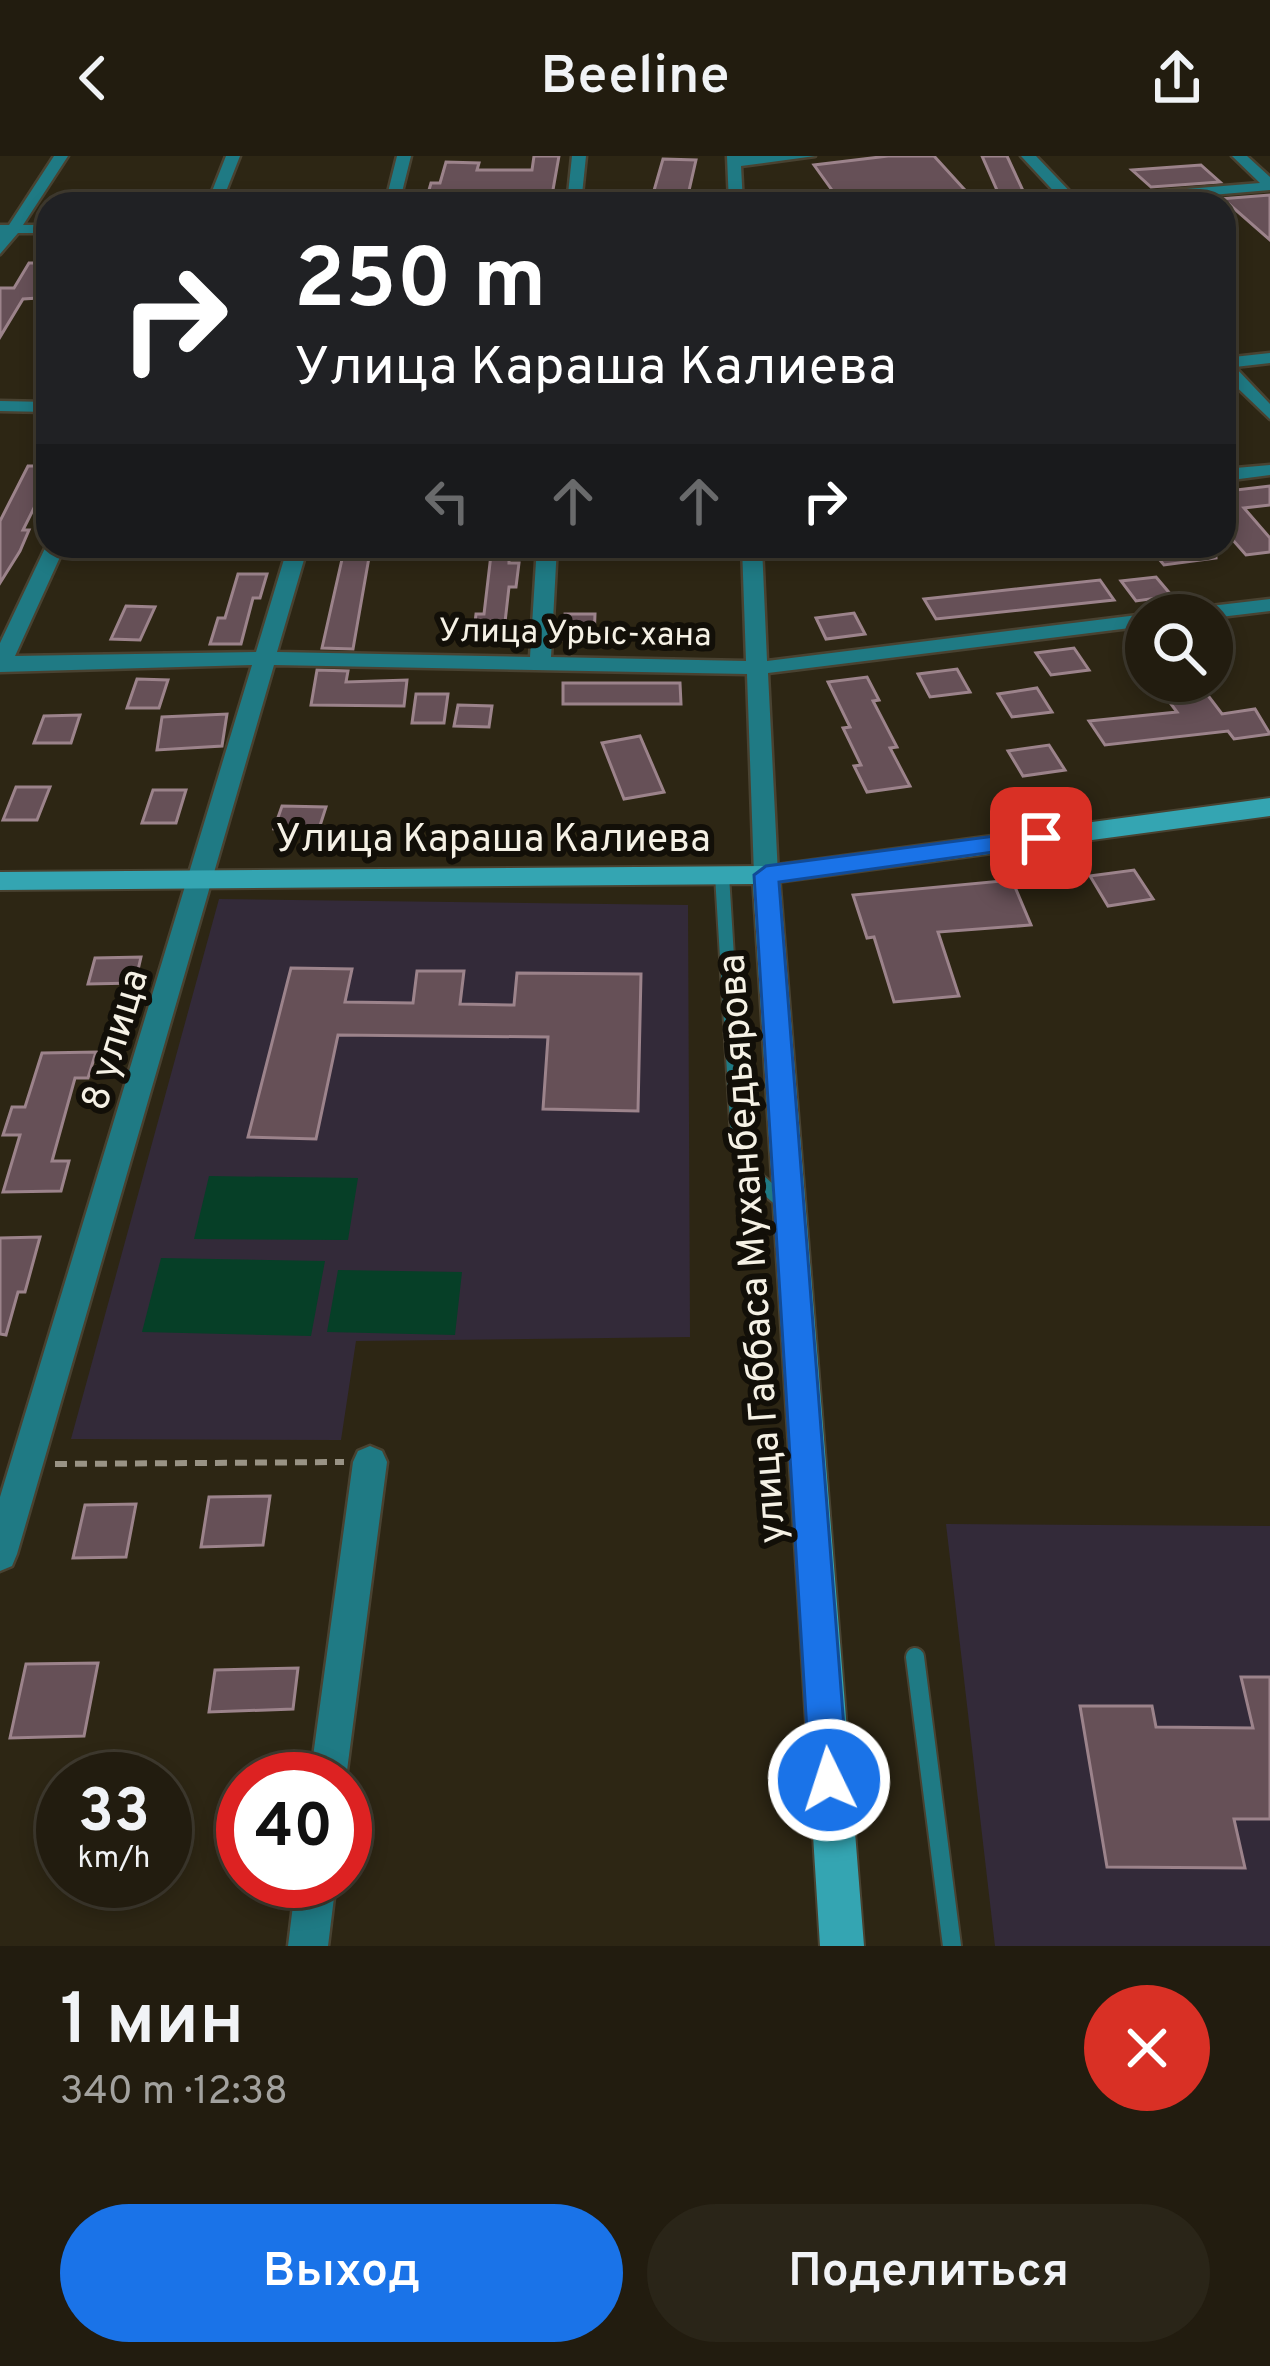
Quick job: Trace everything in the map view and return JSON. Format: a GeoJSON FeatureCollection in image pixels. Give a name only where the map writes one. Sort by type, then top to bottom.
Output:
{"type":"FeatureCollection","features":[{"type":"Feature","properties":{"kind":"street"},"geometry":{"type":"LineString","coordinates":[[0,249],[7,229],[61,156]]}},
{"type":"Feature","properties":{"kind":"street"},"geometry":{"type":"LineString","coordinates":[[219,192],[233,156]]}},
{"type":"Feature","properties":{"kind":"street"},"geometry":{"type":"LineString","coordinates":[[395,192],[404,156]]}},
{"type":"Feature","properties":{"kind":"street"},"geometry":{"type":"LineString","coordinates":[[575,192],[579,156]]}},
{"type":"Feature","properties":{"kind":"street"},"geometry":{"type":"LineString","coordinates":[[735,192],[734,159],[808,156]]}},
{"type":"Feature","properties":{"kind":"street"},"geometry":{"type":"LineString","coordinates":[[1028,156],[1062,192]]}},
{"type":"Feature","properties":{"kind":"street"},"geometry":{"type":"LineString","coordinates":[[1239,156],[1270,184]]}},
{"type":"Feature","properties":{"kind":"street"},"geometry":{"type":"LineString","coordinates":[[1187,192],[1270,184]]}},
{"type":"Feature","properties":{"kind":"street"},"geometry":{"type":"LineString","coordinates":[[1236,362],[1270,358]]}},
{"type":"Feature","properties":{"kind":"street"},"geometry":{"type":"LineString","coordinates":[[1236,377],[1270,414]]}},
{"type":"Feature","properties":{"kind":"street"},"geometry":{"type":"LineString","coordinates":[[0,406],[36,407]]}},
{"type":"Feature","properties":{"kind":"street"},"geometry":{"type":"LineString","coordinates":[[1236,474],[1270,470]]}},
{"type":"Feature","properties":{"kind":"street"},"geometry":{"type":"LineString","coordinates":[[1,664],[50,558]]}},
{"type":"Feature","properties":{"kind":"street","name":"8 улица"},"geometry":{"type":"LineString","coordinates":[[0,1554],[294,558]]}},
{"type":"Feature","properties":{"kind":"street"},"geometry":{"type":"LineString","coordinates":[[540,664],[546,558]]}},
{"type":"Feature","properties":{"kind":"street","name":"улица Габбаса Муханбедьярова"},"geometry":{"type":"LineString","coordinates":[[753,558],[766,875],[842,1946]]}},
{"type":"Feature","properties":{"kind":"street"},"geometry":{"type":"LineString","coordinates":[[1233,609],[1270,604]]}},
{"type":"Feature","properties":{"kind":"street","name":"Улица Урыс-хана"},"geometry":{"type":"LineString","coordinates":[[1,664],[265,658],[759,668],[1125,623]]}},
{"type":"Feature","properties":{"kind":"street","name":"Улица Караша Калиева"},"geometry":{"type":"LineString","coordinates":[[0,881],[766,875],[1270,807]]}},
{"type":"Feature","properties":{"kind":"street"},"geometry":{"type":"LineString","coordinates":[[332,1752],[370,1462]]}},
{"type":"Feature","properties":{"kind":"street"},"geometry":{"type":"LineString","coordinates":[[308,1946],[313,1908]]}},
{"type":"Feature","properties":{"kind":"lane"},"geometry":{"type":"LineString","coordinates":[[722,875],[738,1138],[751,1173],[789,1208]]}},
{"type":"Feature","properties":{"kind":"lane"},"geometry":{"type":"LineString","coordinates":[[916,1658],[952,1946]]}},
{"type":"Feature","properties":{"kind":"path"},"geometry":{"type":"LineString","coordinates":[[26,1465],[370,1462]]}},
{"type":"Feature","properties":{"kind":"shaded area"},"geometry":{"type":"Polygon","coordinates":[[[219,899],[688,905],[690,1337],[356,1341],[341,1440],[71,1439],[219,899]]]}},
{"type":"Feature","properties":{"kind":"shaded area"},"geometry":{"type":"Polygon","coordinates":[[[946,1524],[1270,1526],[1270,1946],[995,1946],[946,1524]]]}},
{"type":"Feature","properties":{"kind":"green space"},"geometry":{"type":"Polygon","coordinates":[[[209,1176],[358,1178],[348,1240],[194,1239],[209,1176]]]}},
{"type":"Feature","properties":{"kind":"green space"},"geometry":{"type":"Polygon","coordinates":[[[161,1258],[325,1261],[311,1336],[142,1332],[161,1258]]]}},
{"type":"Feature","properties":{"kind":"green space"},"geometry":{"type":"Polygon","coordinates":[[[338,1270],[462,1272],[455,1335],[327,1332],[338,1270]]]}},
{"type":"Feature","properties":{"kind":"building"},"geometry":{"type":"Polygon","coordinates":[[[534,156],[559,156],[553,192],[428,192],[431,183],[440,183],[446,162],[479,163],[477,170],[532,170],[534,156]]]}},
{"type":"Feature","properties":{"kind":"building"},"geometry":{"type":"Polygon","coordinates":[[[934,156],[967,192],[833,192],[814,165],[934,156]]]}},
{"type":"Feature","properties":{"kind":"building"},"geometry":{"type":"Polygon","coordinates":[[[982,156],[1007,156],[1024,192],[998,192],[982,156]]]}},
{"type":"Feature","properties":{"kind":"building"},"geometry":{"type":"Polygon","coordinates":[[[663,159],[696,160],[689,192],[654,192],[663,159]]]}},
{"type":"Feature","properties":{"kind":"building"},"geometry":{"type":"Polygon","coordinates":[[[1201,165],[1220,182],[1151,187],[1132,170],[1201,165]]]}},
{"type":"Feature","properties":{"kind":"building"},"geometry":{"type":"Polygon","coordinates":[[[1270,195],[1270,240],[1236,210],[1236,198],[1270,195]]]}},
{"type":"Feature","properties":{"kind":"building"},"geometry":{"type":"Polygon","coordinates":[[[29,263],[36,263],[36,298],[23,299],[0,337],[0,288],[14,288],[29,263]]]}},
{"type":"Feature","properties":{"kind":"building"},"geometry":{"type":"Polygon","coordinates":[[[28,466],[36,466],[36,504],[23,530],[29,530],[0,583],[0,521],[28,466]]]}},
{"type":"Feature","properties":{"kind":"building"},"geometry":{"type":"Polygon","coordinates":[[[1270,486],[1270,505],[1244,508],[1270,538],[1270,552],[1246,555],[1236,544],[1236,490],[1270,486]]]}},
{"type":"Feature","properties":{"kind":"building"},"geometry":{"type":"Polygon","coordinates":[[[342,558],[369,558],[353,649],[322,648],[342,558]]]}},
{"type":"Feature","properties":{"kind":"building"},"geometry":{"type":"Polygon","coordinates":[[[491,558],[519,563],[516,587],[509,587],[503,640],[473,640],[476,614],[484,614],[491,558]]]}},
{"type":"Feature","properties":{"kind":"building"},"geometry":{"type":"Polygon","coordinates":[[[1158,558],[1216,558],[1164,565],[1158,558]]]}},
{"type":"Feature","properties":{"kind":"building"},"geometry":{"type":"Polygon","coordinates":[[[238,574],[267,574],[260,598],[253,598],[241,644],[210,644],[218,618],[225,618],[238,574]]]}},
{"type":"Feature","properties":{"kind":"building"},"geometry":{"type":"Polygon","coordinates":[[[1156,577],[1170,594],[1131,594],[1121,581],[1156,577]]]}},
{"type":"Feature","properties":{"kind":"building"},"geometry":{"type":"Polygon","coordinates":[[[1100,580],[1114,600],[936,619],[924,599],[1100,580]]]}},
{"type":"Feature","properties":{"kind":"building"},"geometry":{"type":"Polygon","coordinates":[[[126,606],[155,607],[140,640],[111,639],[126,606]]]}},
{"type":"Feature","properties":{"kind":"building"},"geometry":{"type":"Polygon","coordinates":[[[854,613],[865,634],[826,639],[816,618],[854,613]]]}},
{"type":"Feature","properties":{"kind":"building"},"geometry":{"type":"Polygon","coordinates":[[[565,614],[595,614],[594,640],[564,640],[565,614]]]}},
{"type":"Feature","properties":{"kind":"building"},"geometry":{"type":"Polygon","coordinates":[[[1074,648],[1089,670],[1051,675],[1036,653],[1074,648]]]}},
{"type":"Feature","properties":{"kind":"building"},"geometry":{"type":"Polygon","coordinates":[[[957,669],[970,692],[930,697],[918,674],[957,669]]]}},
{"type":"Feature","properties":{"kind":"building"},"geometry":{"type":"Polygon","coordinates":[[[317,670],[348,671],[346,682],[407,680],[404,706],[311,705],[317,670]]]}},
{"type":"Feature","properties":{"kind":"building"},"geometry":{"type":"Polygon","coordinates":[[[867,677],[879,700],[873,701],[897,747],[890,748],[910,786],[867,792],[854,766],[861,765],[843,728],[850,727],[828,682],[867,677]]]}},
{"type":"Feature","properties":{"kind":"building"},"geometry":{"type":"Polygon","coordinates":[[[137,679],[168,680],[159,708],[127,708],[137,679]]]}},
{"type":"Feature","properties":{"kind":"building"},"geometry":{"type":"Polygon","coordinates":[[[563,683],[680,683],[681,704],[563,704],[563,683]]]}},
{"type":"Feature","properties":{"kind":"building"},"geometry":{"type":"Polygon","coordinates":[[[1037,688],[1052,712],[1012,717],[998,694],[1037,688]]]}},
{"type":"Feature","properties":{"kind":"building"},"geometry":{"type":"Polygon","coordinates":[[[416,694],[448,694],[444,723],[412,723],[416,694]]]}},
{"type":"Feature","properties":{"kind":"building"},"geometry":{"type":"Polygon","coordinates":[[[1170,702],[1213,702],[1222,714],[1255,709],[1270,734],[1234,739],[1228,731],[1105,745],[1089,721],[1177,712],[1170,702]]]}},
{"type":"Feature","properties":{"kind":"building"},"geometry":{"type":"Polygon","coordinates":[[[458,705],[492,706],[489,727],[454,726],[458,705]]]}},
{"type":"Feature","properties":{"kind":"building"},"geometry":{"type":"Polygon","coordinates":[[[227,714],[222,746],[157,750],[162,717],[227,714]]]}},
{"type":"Feature","properties":{"kind":"building"},"geometry":{"type":"Polygon","coordinates":[[[80,715],[71,743],[34,743],[44,716],[80,715]]]}},
{"type":"Feature","properties":{"kind":"building"},"geometry":{"type":"Polygon","coordinates":[[[640,736],[664,792],[624,799],[602,743],[640,736]]]}},
{"type":"Feature","properties":{"kind":"building"},"geometry":{"type":"Polygon","coordinates":[[[1049,745],[1065,770],[1023,776],[1008,751],[1049,745]]]}},
{"type":"Feature","properties":{"kind":"building"},"geometry":{"type":"Polygon","coordinates":[[[16,787],[50,787],[37,820],[3,820],[16,787]]]}},
{"type":"Feature","properties":{"kind":"building"},"geometry":{"type":"Polygon","coordinates":[[[153,790],[186,790],[176,823],[142,823],[153,790]]]}},
{"type":"Feature","properties":{"kind":"building"},"geometry":{"type":"Polygon","coordinates":[[[282,806],[326,807],[318,832],[274,829],[282,806]]]}},
{"type":"Feature","properties":{"kind":"building"},"geometry":{"type":"Polygon","coordinates":[[[1134,870],[1153,899],[1108,906],[1090,876],[1134,870]]]}},
{"type":"Feature","properties":{"kind":"building"},"geometry":{"type":"Polygon","coordinates":[[[1012,880],[1031,925],[938,932],[959,996],[894,1002],[874,937],[867,938],[853,895],[1012,880]]]}},
{"type":"Feature","properties":{"kind":"building"},"geometry":{"type":"Polygon","coordinates":[[[141,957],[135,983],[88,984],[95,958],[141,957]]]}},
{"type":"Feature","properties":{"kind":"building"},"geometry":{"type":"Polygon","coordinates":[[[291,968],[352,969],[345,1002],[413,1003],[417,971],[464,971],[460,1004],[514,1005],[517,973],[641,974],[638,1111],[543,1109],[548,1037],[338,1035],[316,1139],[248,1137],[291,968]]]}},
{"type":"Feature","properties":{"kind":"building"},"geometry":{"type":"Polygon","coordinates":[[[96,1052],[88,1078],[75,1078],[52,1161],[69,1161],[61,1191],[3,1192],[20,1135],[3,1135],[12,1107],[25,1107],[42,1053],[96,1052]]]}},
{"type":"Feature","properties":{"kind":"building"},"geometry":{"type":"Polygon","coordinates":[[[40,1237],[25,1292],[18,1292],[6,1335],[0,1334],[0,1238],[40,1237]]]}},
{"type":"Feature","properties":{"kind":"building"},"geometry":{"type":"Polygon","coordinates":[[[270,1496],[263,1545],[201,1547],[209,1497],[270,1496]]]}},
{"type":"Feature","properties":{"kind":"building"},"geometry":{"type":"Polygon","coordinates":[[[136,1504],[126,1557],[73,1558],[85,1505],[136,1504]]]}},
{"type":"Feature","properties":{"kind":"building"},"geometry":{"type":"Polygon","coordinates":[[[98,1663],[84,1736],[10,1738],[26,1664],[98,1663]]]}},
{"type":"Feature","properties":{"kind":"building"},"geometry":{"type":"Polygon","coordinates":[[[298,1668],[293,1709],[209,1712],[215,1670],[298,1668]]]}},
{"type":"Feature","properties":{"kind":"building"},"geometry":{"type":"Polygon","coordinates":[[[1241,1677],[1270,1677],[1270,1819],[1234,1819],[1245,1868],[1107,1867],[1080,1706],[1152,1706],[1156,1727],[1253,1728],[1241,1677]]]}},
{"type":"Feature","properties":{"kind":"route"},"geometry":{"type":"LineString","coordinates":[[829,1780],[766,875],[1041,838]]}}]}
